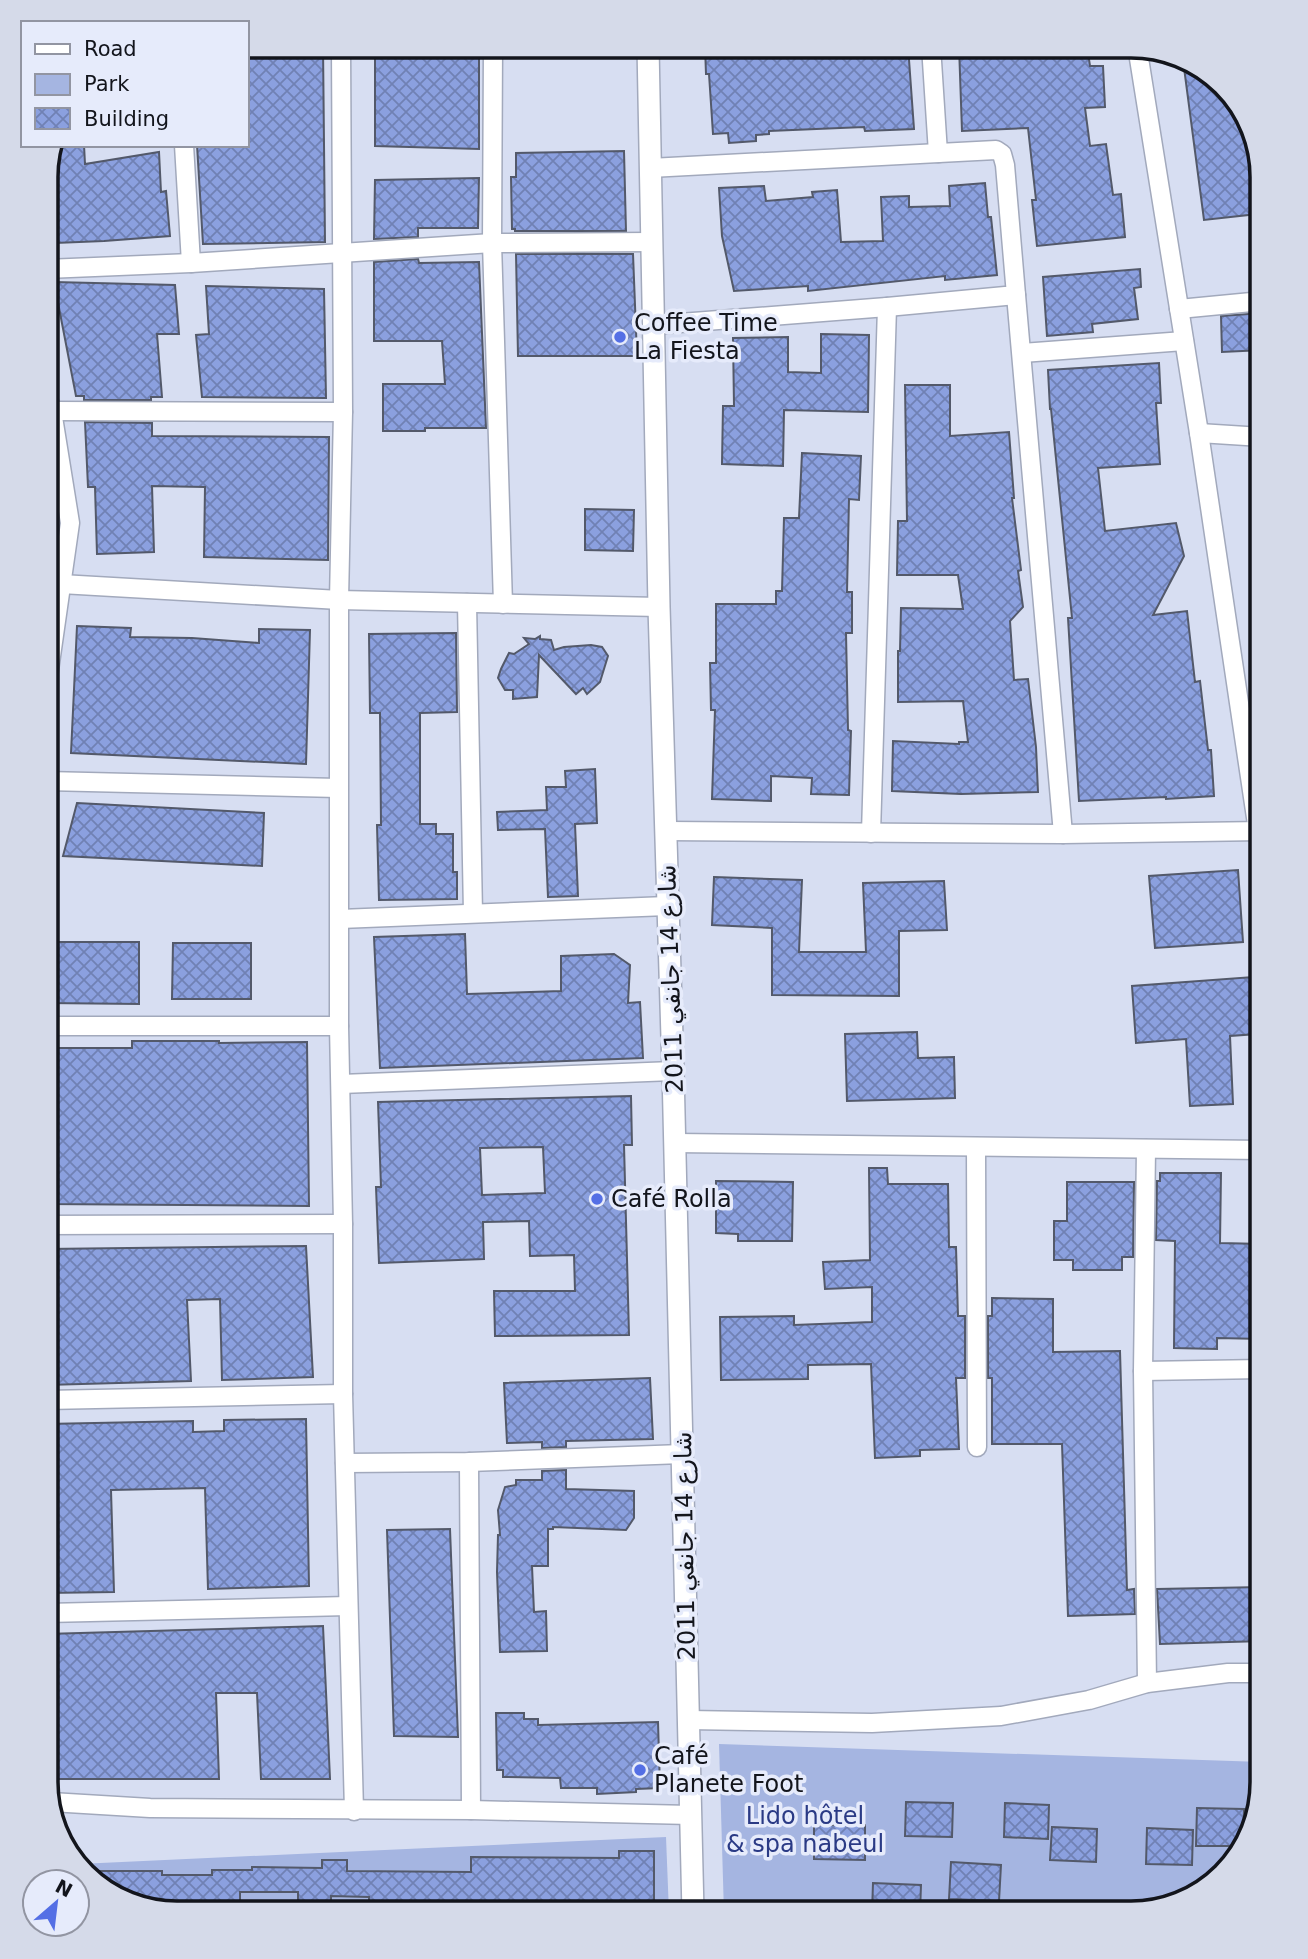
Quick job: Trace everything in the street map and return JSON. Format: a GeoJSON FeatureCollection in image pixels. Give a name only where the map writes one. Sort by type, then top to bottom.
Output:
{"type":"FeatureCollection","features":[{"type":"Feature","properties":{"kind":"street"},"geometry":{"type":"LineString","coordinates":[[341,58],[343,412],[339,600],[339,1026],[343,1394],[354,1811]]}},
{"type":"Feature","properties":{"kind":"street"},"geometry":{"type":"LineString","coordinates":[[493,58],[492,243],[503,604]]}},
{"type":"Feature","properties":{"kind":"street","name":"شارع 14 جانفي 2011"},"geometry":{"type":"LineString","coordinates":[[648,58],[659,607],[667,831],[693,1901]]}},
{"type":"Feature","properties":{"kind":"street"},"geometry":{"type":"LineString","coordinates":[[932,58],[938,153]]}},
{"type":"Feature","properties":{"kind":"street"},"geometry":{"type":"LineString","coordinates":[[1139,58],[1250,760]]}},
{"type":"Feature","properties":{"kind":"street"},"geometry":{"type":"LineString","coordinates":[[184,147],[191,262]]}},
{"type":"Feature","properties":{"kind":"street"},"geometry":{"type":"LineString","coordinates":[[650,168],[996,150],[1002,154],[1022,353],[1063,834]]}},
{"type":"Feature","properties":{"kind":"street"},"geometry":{"type":"LineString","coordinates":[[58,268],[492,243],[651,242]]}},
{"type":"Feature","properties":{"kind":"street"},"geometry":{"type":"LineString","coordinates":[[653,325],[1016,295]]}},
{"type":"Feature","properties":{"kind":"street"},"geometry":{"type":"LineString","coordinates":[[1179,309],[1250,302]]}},
{"type":"Feature","properties":{"kind":"street"},"geometry":{"type":"LineString","coordinates":[[871,833],[887,307]]}},
{"type":"Feature","properties":{"kind":"street"},"geometry":{"type":"LineString","coordinates":[[1022,353],[1184,341]]}},
{"type":"Feature","properties":{"kind":"street"},"geometry":{"type":"LineString","coordinates":[[58,411],[343,412]]}},
{"type":"Feature","properties":{"kind":"street"},"geometry":{"type":"LineString","coordinates":[[1199,433],[1250,436]]}},
{"type":"Feature","properties":{"kind":"street"},"geometry":{"type":"LineString","coordinates":[[58,448],[70,523],[58,605]]}},
{"type":"Feature","properties":{"kind":"street"},"geometry":{"type":"LineString","coordinates":[[61,584],[339,600],[659,607]]}},
{"type":"Feature","properties":{"kind":"street"},"geometry":{"type":"LineString","coordinates":[[467,603],[473,913]]}},
{"type":"Feature","properties":{"kind":"street"},"geometry":{"type":"LineString","coordinates":[[58,781],[338,788]]}},
{"type":"Feature","properties":{"kind":"street"},"geometry":{"type":"LineString","coordinates":[[667,831],[1063,834],[1250,831]]}},
{"type":"Feature","properties":{"kind":"street"},"geometry":{"type":"LineString","coordinates":[[340,919],[667,906]]}},
{"type":"Feature","properties":{"kind":"street"},"geometry":{"type":"LineString","coordinates":[[58,1026],[339,1026]]}},
{"type":"Feature","properties":{"kind":"street"},"geometry":{"type":"LineString","coordinates":[[341,1084],[673,1071]]}},
{"type":"Feature","properties":{"kind":"street"},"geometry":{"type":"LineString","coordinates":[[675,1143],[1250,1150]]}},
{"type":"Feature","properties":{"kind":"street"},"geometry":{"type":"LineString","coordinates":[[976,1147],[977,1447]]}},
{"type":"Feature","properties":{"kind":"street"},"geometry":{"type":"LineString","coordinates":[[1146,1149],[1143,1371],[1147,1683]]}},
{"type":"Feature","properties":{"kind":"street"},"geometry":{"type":"LineString","coordinates":[[58,1225],[343,1224]]}},
{"type":"Feature","properties":{"kind":"street"},"geometry":{"type":"LineString","coordinates":[[1143,1371],[1250,1369]]}},
{"type":"Feature","properties":{"kind":"street"},"geometry":{"type":"LineString","coordinates":[[58,1401],[343,1394]]}},
{"type":"Feature","properties":{"kind":"street"},"geometry":{"type":"LineString","coordinates":[[345,1463],[469,1462],[682,1454]]}},
{"type":"Feature","properties":{"kind":"street"},"geometry":{"type":"LineString","coordinates":[[469,1462],[471,1810]]}},
{"type":"Feature","properties":{"kind":"street"},"geometry":{"type":"LineString","coordinates":[[58,1613],[348,1605]]}},
{"type":"Feature","properties":{"kind":"street"},"geometry":{"type":"LineString","coordinates":[[689,1720],[872,1723],[1001,1716],[1088,1700],[1147,1683],[1250,1672]]}},
{"type":"Feature","properties":{"kind":"street"},"geometry":{"type":"LineString","coordinates":[[60,1803],[150,1808],[471,1810],[691,1815]]}},
{"type":"Feature","properties":{"kind":"green space","name":"Lido hôtel & spa nabeul"},"geometry":{"type":"Polygon","coordinates":[[[719,1744],[1250,1762],[1246,1813],[1226,1855],[1204,1877],[1162,1897],[1131,1901],[724,1901],[719,1744]]]}},
{"type":"Feature","properties":{"kind":"green space"},"geometry":{"type":"Polygon","coordinates":[[[666,1837],[669,1901],[169,1901],[131,1892],[104,1877],[90,1863],[666,1837]]]}},
{"type":"Feature","properties":{"kind":"building"},"geometry":{"type":"Polygon","coordinates":[[[248,58],[323,58],[325,242],[203,244],[197,147],[248,147],[248,58]]]}},
{"type":"Feature","properties":{"kind":"building"},"geometry":{"type":"Polygon","coordinates":[[[375,58],[479,58],[479,149],[375,146],[375,58]]]}},
{"type":"Feature","properties":{"kind":"building"},"geometry":{"type":"Polygon","coordinates":[[[705,58],[909,58],[914,129],[865,131],[864,127],[769,131],[769,134],[756,135],[756,141],[729,143],[728,133],[713,134],[709,74],[706,74],[705,58]]]}},
{"type":"Feature","properties":{"kind":"building"},"geometry":{"type":"Polygon","coordinates":[[[959,58],[1089,58],[1090,66],[1103,66],[1105,107],[1085,108],[1090,146],[1106,144],[1113,195],[1121,194],[1125,237],[1037,246],[1032,200],[1036,200],[1028,128],[962,131],[959,58]]]}},
{"type":"Feature","properties":{"kind":"building"},"geometry":{"type":"Polygon","coordinates":[[[1184,70],[1210,87],[1221,98],[1241,131],[1249,161],[1250,215],[1204,220],[1184,70]]]}},
{"type":"Feature","properties":{"kind":"building"},"geometry":{"type":"Polygon","coordinates":[[[62,147],[84,147],[85,164],[159,152],[161,192],[166,191],[170,236],[58,243],[58,169],[62,147]]]}},
{"type":"Feature","properties":{"kind":"building"},"geometry":{"type":"Polygon","coordinates":[[[624,151],[626,231],[512,229],[511,177],[516,177],[516,153],[624,151]]]}},
{"type":"Feature","properties":{"kind":"building"},"geometry":{"type":"Polygon","coordinates":[[[479,178],[478,228],[418,228],[418,237],[374,239],[375,180],[479,178]]]}},
{"type":"Feature","properties":{"kind":"building"},"geometry":{"type":"Polygon","coordinates":[[[985,183],[997,275],[945,280],[945,276],[808,291],[808,286],[734,291],[722,236],[719,188],[764,186],[766,201],[813,197],[812,192],[837,190],[841,242],[883,241],[881,197],[909,196],[909,207],[950,206],[949,186],[985,183]]]}},
{"type":"Feature","properties":{"kind":"building"},"geometry":{"type":"Polygon","coordinates":[[[516,254],[633,254],[637,356],[518,356],[516,254]]]}},
{"type":"Feature","properties":{"kind":"building"},"geometry":{"type":"Polygon","coordinates":[[[418,259],[419,263],[479,262],[486,428],[383,431],[383,384],[445,384],[442,341],[374,341],[374,262],[418,259]]]}},
{"type":"Feature","properties":{"kind":"building"},"geometry":{"type":"Polygon","coordinates":[[[1140,269],[1141,287],[1134,288],[1138,319],[1092,324],[1093,332],[1047,336],[1043,277],[1140,269]]]}},
{"type":"Feature","properties":{"kind":"building"},"geometry":{"type":"Polygon","coordinates":[[[58,282],[175,285],[179,334],[157,334],[162,397],[151,397],[151,400],[84,400],[84,396],[76,396],[58,303],[58,282]]]}},
{"type":"Feature","properties":{"kind":"building"},"geometry":{"type":"Polygon","coordinates":[[[206,286],[324,289],[326,398],[202,397],[196,335],[209,334],[206,286]]]}},
{"type":"Feature","properties":{"kind":"building"},"geometry":{"type":"Polygon","coordinates":[[[1250,314],[1250,351],[1222,352],[1221,316],[1250,314]]]}},
{"type":"Feature","properties":{"kind":"building"},"geometry":{"type":"Polygon","coordinates":[[[821,334],[869,335],[868,412],[784,410],[783,466],[722,464],[723,406],[734,406],[733,338],[788,337],[788,372],[821,373],[821,334]]]}},
{"type":"Feature","properties":{"kind":"building"},"geometry":{"type":"Polygon","coordinates":[[[1159,363],[1161,403],[1156,403],[1160,464],[1098,468],[1105,531],[1176,523],[1184,556],[1153,615],[1187,611],[1195,682],[1200,681],[1208,750],[1211,750],[1214,796],[1079,801],[1068,618],[1072,618],[1048,370],[1159,363]]]}},
{"type":"Feature","properties":{"kind":"building"},"geometry":{"type":"Polygon","coordinates":[[[905,385],[950,385],[950,436],[1009,432],[1012,498],[1023,607],[1010,621],[1014,680],[1028,679],[1038,792],[961,794],[892,791],[893,741],[959,744],[968,742],[963,701],[898,702],[901,608],[963,609],[958,575],[897,575],[898,521],[907,521],[905,385]]]}},
{"type":"Feature","properties":{"kind":"building"},"geometry":{"type":"Polygon","coordinates":[[[85,422],[152,423],[152,436],[329,437],[328,560],[204,557],[205,487],[152,486],[154,552],[97,554],[95,487],[88,487],[85,422]]]}},
{"type":"Feature","properties":{"kind":"building"},"geometry":{"type":"Polygon","coordinates":[[[802,453],[861,456],[859,500],[849,499],[847,592],[852,592],[852,633],[846,633],[848,730],[851,731],[849,795],[811,794],[812,778],[771,776],[771,801],[712,799],[715,710],[711,710],[710,663],[716,663],[716,604],[776,604],[776,591],[782,591],[784,518],[799,518],[802,453]]]}},
{"type":"Feature","properties":{"kind":"building"},"geometry":{"type":"Polygon","coordinates":[[[585,509],[634,510],[633,551],[585,550],[585,509]]]}},
{"type":"Feature","properties":{"kind":"building"},"geometry":{"type":"Polygon","coordinates":[[[77,626],[131,628],[130,637],[259,643],[259,629],[310,630],[306,764],[71,753],[77,626]]]}},
{"type":"Feature","properties":{"kind":"building"},"geometry":{"type":"Polygon","coordinates":[[[456,633],[457,712],[420,713],[420,824],[436,824],[436,834],[453,834],[453,872],[457,872],[457,899],[379,900],[377,825],[381,825],[380,713],[370,713],[369,634],[456,633]]]}},
{"type":"Feature","properties":{"kind":"building"},"geometry":{"type":"Polygon","coordinates":[[[540,636],[540,639],[551,640],[554,650],[591,645],[602,647],[608,656],[600,682],[587,694],[583,688],[576,694],[539,655],[537,697],[513,699],[513,690],[505,690],[498,678],[501,669],[509,653],[514,654],[529,644],[524,638],[535,639],[540,636]]]}},
{"type":"Feature","properties":{"kind":"building"},"geometry":{"type":"Polygon","coordinates":[[[595,769],[597,823],[575,824],[578,896],[548,897],[545,829],[498,830],[497,812],[547,810],[546,787],[566,787],[565,771],[595,769]]]}},
{"type":"Feature","properties":{"kind":"building"},"geometry":{"type":"Polygon","coordinates":[[[77,803],[264,813],[262,866],[63,856],[77,803]]]}},
{"type":"Feature","properties":{"kind":"building"},"geometry":{"type":"Polygon","coordinates":[[[1238,870],[1243,942],[1155,948],[1149,876],[1238,870]]]}},
{"type":"Feature","properties":{"kind":"building"},"geometry":{"type":"Polygon","coordinates":[[[714,877],[802,880],[799,952],[866,952],[863,883],[944,881],[947,930],[899,931],[899,996],[772,995],[772,928],[712,925],[714,877]]]}},
{"type":"Feature","properties":{"kind":"building"},"geometry":{"type":"Polygon","coordinates":[[[465,934],[467,994],[561,991],[561,956],[614,954],[630,965],[628,1003],[640,1002],[643,1058],[380,1068],[374,937],[465,934]]]}},
{"type":"Feature","properties":{"kind":"building"},"geometry":{"type":"Polygon","coordinates":[[[58,942],[139,942],[139,1004],[58,1003],[58,942]]]}},
{"type":"Feature","properties":{"kind":"building"},"geometry":{"type":"Polygon","coordinates":[[[173,943],[251,943],[251,999],[172,999],[173,943]]]}},
{"type":"Feature","properties":{"kind":"building"},"geometry":{"type":"Polygon","coordinates":[[[1250,977],[1250,1035],[1230,1036],[1233,1104],[1190,1106],[1186,1039],[1136,1043],[1132,986],[1250,977]]]}},
{"type":"Feature","properties":{"kind":"building"},"geometry":{"type":"Polygon","coordinates":[[[917,1032],[918,1058],[954,1057],[955,1098],[847,1101],[845,1034],[917,1032]]]}},
{"type":"Feature","properties":{"kind":"building"},"geometry":{"type":"Polygon","coordinates":[[[132,1041],[307,1042],[309,1206],[58,1204],[58,1048],[132,1048],[132,1041]]]}},
{"type":"Feature","properties":{"kind":"building"},"geometry":{"type":"Polygon","coordinates":[[[631,1096],[632,1145],[624,1145],[629,1335],[495,1336],[494,1291],[575,1291],[574,1255],[530,1256],[529,1221],[483,1222],[484,1259],[379,1263],[376,1187],[381,1187],[378,1102],[631,1096]],[[543,1147],[480,1148],[482,1195],[545,1193],[543,1147]]]}},
{"type":"Feature","properties":{"kind":"building"},"geometry":{"type":"Polygon","coordinates":[[[869,1168],[887,1168],[888,1184],[948,1184],[949,1247],[956,1247],[958,1316],[965,1316],[965,1378],[956,1378],[959,1449],[920,1450],[920,1456],[875,1458],[871,1364],[808,1365],[808,1379],[721,1380],[720,1317],[794,1316],[794,1325],[872,1322],[872,1287],[825,1289],[823,1262],[870,1260],[869,1168]]]}},
{"type":"Feature","properties":{"kind":"building"},"geometry":{"type":"Polygon","coordinates":[[[1160,1173],[1221,1173],[1220,1243],[1250,1244],[1250,1339],[1217,1338],[1217,1349],[1174,1348],[1175,1241],[1156,1240],[1157,1181],[1160,1181],[1160,1173]]]}},
{"type":"Feature","properties":{"kind":"building"},"geometry":{"type":"Polygon","coordinates":[[[716,1181],[793,1182],[792,1241],[738,1241],[738,1234],[716,1233],[716,1181]]]}},
{"type":"Feature","properties":{"kind":"building"},"geometry":{"type":"Polygon","coordinates":[[[1067,1182],[1134,1182],[1133,1257],[1122,1257],[1122,1270],[1073,1270],[1073,1260],[1054,1260],[1054,1221],[1067,1221],[1067,1182]]]}},
{"type":"Feature","properties":{"kind":"building"},"geometry":{"type":"Polygon","coordinates":[[[306,1246],[313,1377],[222,1380],[220,1299],[187,1300],[191,1381],[58,1385],[58,1249],[306,1246]]]}},
{"type":"Feature","properties":{"kind":"building"},"geometry":{"type":"Polygon","coordinates":[[[992,1298],[1053,1299],[1053,1352],[1120,1351],[1127,1590],[1134,1589],[1135,1614],[1068,1616],[1062,1444],[992,1444],[988,1316],[992,1316],[992,1298]]]}},
{"type":"Feature","properties":{"kind":"building"},"geometry":{"type":"Polygon","coordinates":[[[650,1378],[653,1439],[566,1441],[566,1447],[542,1448],[542,1442],[507,1443],[504,1383],[650,1378]]]}},
{"type":"Feature","properties":{"kind":"building"},"geometry":{"type":"Polygon","coordinates":[[[306,1419],[309,1586],[208,1589],[205,1488],[111,1490],[114,1592],[58,1593],[58,1424],[193,1421],[193,1432],[224,1431],[224,1420],[306,1419]]]}},
{"type":"Feature","properties":{"kind":"building"},"geometry":{"type":"Polygon","coordinates":[[[566,1470],[566,1489],[634,1491],[634,1518],[626,1530],[548,1529],[548,1566],[532,1566],[534,1612],[546,1611],[547,1651],[500,1652],[498,1510],[505,1487],[516,1485],[516,1480],[542,1480],[542,1471],[566,1470]]]}},
{"type":"Feature","properties":{"kind":"building"},"geometry":{"type":"Polygon","coordinates":[[[450,1529],[458,1737],[394,1736],[387,1530],[450,1529]]]}},
{"type":"Feature","properties":{"kind":"building"},"geometry":{"type":"Polygon","coordinates":[[[1250,1587],[1250,1641],[1160,1644],[1157,1589],[1250,1587]]]}},
{"type":"Feature","properties":{"kind":"building"},"geometry":{"type":"Polygon","coordinates":[[[323,1626],[330,1779],[261,1779],[257,1693],[216,1693],[219,1779],[58,1779],[58,1634],[323,1626]]]}},
{"type":"Feature","properties":{"kind":"building"},"geometry":{"type":"Polygon","coordinates":[[[496,1713],[524,1713],[524,1719],[538,1719],[538,1725],[658,1722],[660,1788],[597,1794],[597,1788],[561,1788],[560,1778],[503,1777],[503,1770],[497,1770],[496,1713]]]}},
{"type":"Feature","properties":{"kind":"building"},"geometry":{"type":"Polygon","coordinates":[[[906,1802],[953,1803],[952,1837],[905,1836],[906,1802]]]}},
{"type":"Feature","properties":{"kind":"building"},"geometry":{"type":"Polygon","coordinates":[[[1005,1803],[1049,1805],[1048,1839],[1004,1837],[1005,1803]]]}},
{"type":"Feature","properties":{"kind":"building"},"geometry":{"type":"Polygon","coordinates":[[[1197,1808],[1244,1809],[1241,1828],[1232,1846],[1196,1846],[1197,1808]]]}},
{"type":"Feature","properties":{"kind":"building"},"geometry":{"type":"Polygon","coordinates":[[[814,1825],[865,1825],[865,1860],[814,1859],[814,1825]]]}},
{"type":"Feature","properties":{"kind":"building"},"geometry":{"type":"Polygon","coordinates":[[[1052,1827],[1097,1829],[1096,1862],[1050,1860],[1052,1827]]]}},
{"type":"Feature","properties":{"kind":"building"},"geometry":{"type":"Polygon","coordinates":[[[1147,1828],[1193,1830],[1192,1865],[1146,1864],[1147,1828]]]}},
{"type":"Feature","properties":{"kind":"building"},"geometry":{"type":"Polygon","coordinates":[[[619,1851],[654,1851],[654,1901],[369,1901],[369,1897],[331,1896],[331,1901],[298,1901],[298,1892],[240,1892],[240,1901],[169,1901],[131,1892],[98,1871],[162,1871],[162,1875],[212,1875],[212,1870],[252,1870],[252,1867],[322,1868],[322,1860],[347,1860],[347,1871],[471,1872],[471,1857],[619,1858],[619,1851]]]}},
{"type":"Feature","properties":{"kind":"building"},"geometry":{"type":"Polygon","coordinates":[[[951,1862],[1001,1865],[999,1901],[949,1899],[951,1862]]]}},
{"type":"Feature","properties":{"kind":"building"},"geometry":{"type":"Polygon","coordinates":[[[873,1883],[921,1885],[920,1901],[872,1901],[873,1883]]]}},
{"type":"Feature","properties":{"kind":"place","name":"Coffee Time La Fiesta"},"geometry":{"type":"Point","coordinates":[620,337]}},
{"type":"Feature","properties":{"kind":"place","name":"Café Rolla"},"geometry":{"type":"Point","coordinates":[597,1199]}},
{"type":"Feature","properties":{"kind":"place","name":"Café Planete Foot"},"geometry":{"type":"Point","coordinates":[640,1770]}}]}
